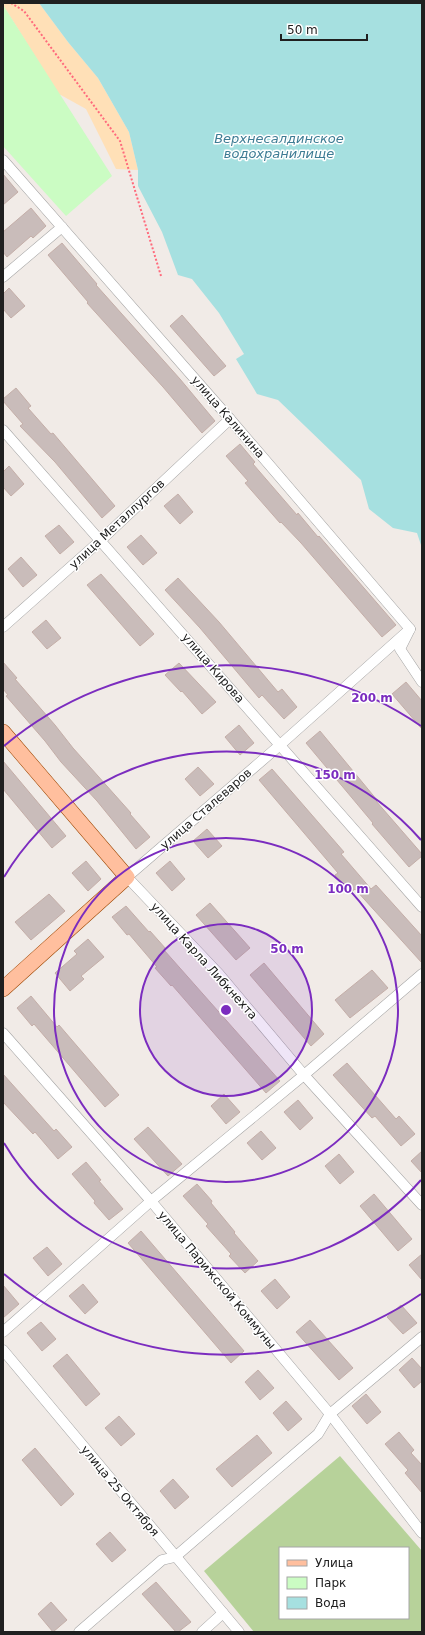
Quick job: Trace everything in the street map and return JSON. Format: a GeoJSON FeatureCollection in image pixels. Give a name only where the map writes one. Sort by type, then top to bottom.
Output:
{"type":"FeatureCollection","features":[{"type":"Feature","properties":{"kind":"main road","name":"улица Карла Либкнехта"},"geometry":{"type":"LineString","coordinates":[[3,732],[127,877]]}},
{"type":"Feature","properties":{"kind":"main road","name":"улица Сталеваров"},"geometry":{"type":"LineString","coordinates":[[3,989],[127,877]]}},
{"type":"Feature","properties":{"kind":"street","name":"улица Калинина"},"geometry":{"type":"LineString","coordinates":[[3,160],[230,419],[410,629]]}},
{"type":"Feature","properties":{"kind":"street"},"geometry":{"type":"LineString","coordinates":[[3,277],[62,227]]}},
{"type":"Feature","properties":{"kind":"street","name":"улица Металлургов"},"geometry":{"type":"LineString","coordinates":[[3,627],[101,540],[230,419]]}},
{"type":"Feature","properties":{"kind":"street","name":"улица Кирова"},"geometry":{"type":"LineString","coordinates":[[3,430],[422,907]]}},
{"type":"Feature","properties":{"kind":"street"},"geometry":{"type":"LineString","coordinates":[[410,629],[400,648],[422,682]]}},
{"type":"Feature","properties":{"kind":"street","name":"улица Сталеваров"},"geometry":{"type":"LineString","coordinates":[[127,877],[280,745],[410,629]]}},
{"type":"Feature","properties":{"kind":"street","name":"улица Карла Либкнехта"},"geometry":{"type":"LineString","coordinates":[[127,877],[219,974],[304,1075],[422,1206]]}},
{"type":"Feature","properties":{"kind":"street"},"geometry":{"type":"LineString","coordinates":[[3,1332],[151,1202],[304,1075],[422,974]]}},
{"type":"Feature","properties":{"kind":"street","name":"улица Парижской Коммуны"},"geometry":{"type":"LineString","coordinates":[[3,1033],[151,1202],[330,1414],[422,1533]]}},
{"type":"Feature","properties":{"kind":"street"},"geometry":{"type":"LineString","coordinates":[[79,1632],[162,1560],[175,1557],[318,1434],[330,1414],[422,1336]]}},
{"type":"Feature","properties":{"kind":"street","name":"улица 25 Октября"},"geometry":{"type":"LineString","coordinates":[[3,1350],[239,1632]]}},
{"type":"Feature","properties":{"kind":"street"},"geometry":{"type":"LineString","coordinates":[[202,1632],[223,1614]]}},
{"type":"Feature","properties":{"kind":"path"},"geometry":{"type":"LineString","coordinates":[[11,3],[24,11],[120,141],[161,276]]}},
{"type":"Feature","properties":{"kind":"green space"},"geometry":{"type":"Polygon","coordinates":[[[3,5],[112,176],[66,216],[3,146],[3,5]]]}},
{"type":"Feature","properties":{"kind":"green space"},"geometry":{"type":"Polygon","coordinates":[[[340,1456],[422,1551],[422,1632],[254,1632],[204,1571],[340,1456]]]}},
{"type":"Feature","properties":{"kind":"sand"},"geometry":{"type":"Polygon","coordinates":[[[3,3],[39,3],[68,42],[98,78],[129,132],[138,170],[116,169],[86,109],[59,94],[3,3]]]}},
{"type":"Feature","properties":{"kind":"water","name":"Верхнесалдинское водохранилище"},"geometry":{"type":"Polygon","coordinates":[[[39,3],[422,3],[422,548],[417,533],[393,528],[369,509],[361,480],[278,400],[257,394],[236,359],[244,354],[219,313],[192,279],[178,275],[162,232],[138,186],[138,170],[129,132],[98,78],[68,42],[39,3]]]}},
{"type":"Feature","properties":{"kind":"building"},"geometry":{"type":"Polygon","coordinates":[[[3,174],[18,192],[3,205],[3,174]]]}},
{"type":"Feature","properties":{"kind":"building"},"geometry":{"type":"Polygon","coordinates":[[[31,208],[46,226],[33,238],[31,236],[7,257],[3,252],[3,232],[31,208]]]}},
{"type":"Feature","properties":{"kind":"building"},"geometry":{"type":"Polygon","coordinates":[[[62,243],[97,284],[96,285],[180,379],[215,421],[202,433],[163,387],[87,303],[88,302],[48,255],[62,243]]]}},
{"type":"Feature","properties":{"kind":"building"},"geometry":{"type":"Polygon","coordinates":[[[9,288],[25,306],[11,318],[3,309],[3,294],[9,288]]]}},
{"type":"Feature","properties":{"kind":"building"},"geometry":{"type":"Polygon","coordinates":[[[182,315],[226,366],[214,376],[170,326],[182,315]]]}},
{"type":"Feature","properties":{"kind":"building"},"geometry":{"type":"Polygon","coordinates":[[[16,388],[31,406],[28,408],[51,434],[53,433],[115,506],[102,518],[55,462],[20,426],[23,424],[3,401],[3,399],[16,388]]]}},
{"type":"Feature","properties":{"kind":"building"},"geometry":{"type":"Polygon","coordinates":[[[240,444],[255,462],[253,464],[297,515],[298,513],[318,537],[319,536],[396,625],[382,637],[301,543],[281,522],[280,523],[245,483],[248,481],[226,456],[240,444]]]}},
{"type":"Feature","properties":{"kind":"building"},"geometry":{"type":"Polygon","coordinates":[[[9,466],[24,484],[11,496],[3,487],[3,472],[9,466]]]}},
{"type":"Feature","properties":{"kind":"building"},"geometry":{"type":"Polygon","coordinates":[[[178,494],[193,512],[180,524],[164,506],[178,494]]]}},
{"type":"Feature","properties":{"kind":"building"},"geometry":{"type":"Polygon","coordinates":[[[59,525],[74,542],[60,554],[45,536],[59,525]]]}},
{"type":"Feature","properties":{"kind":"building"},"geometry":{"type":"Polygon","coordinates":[[[141,535],[157,553],[143,565],[127,547],[141,535]]]}},
{"type":"Feature","properties":{"kind":"building"},"geometry":{"type":"Polygon","coordinates":[[[21,557],[37,575],[23,587],[8,569],[21,557]]]}},
{"type":"Feature","properties":{"kind":"building"},"geometry":{"type":"Polygon","coordinates":[[[101,574],[154,634],[140,646],[87,585],[101,574]]]}},
{"type":"Feature","properties":{"kind":"building"},"geometry":{"type":"Polygon","coordinates":[[[178,578],[219,622],[278,692],[282,689],[297,707],[284,719],[262,695],[259,698],[200,628],[165,590],[178,578]]]}},
{"type":"Feature","properties":{"kind":"building"},"geometry":{"type":"Polygon","coordinates":[[[46,620],[61,638],[47,649],[32,632],[46,620]]]}},
{"type":"Feature","properties":{"kind":"building"},"geometry":{"type":"Polygon","coordinates":[[[3,662],[17,678],[15,679],[150,837],[136,849],[97,801],[61,762],[6,696],[8,695],[3,689],[3,662]]]}},
{"type":"Feature","properties":{"kind":"building"},"geometry":{"type":"Polygon","coordinates":[[[179,663],[216,702],[202,714],[182,691],[181,692],[165,675],[179,663]]]}},
{"type":"Feature","properties":{"kind":"building"},"geometry":{"type":"Polygon","coordinates":[[[406,682],[422,701],[422,729],[392,694],[406,682]]]}},
{"type":"Feature","properties":{"kind":"building"},"geometry":{"type":"Polygon","coordinates":[[[239,725],[254,743],[240,755],[225,737],[239,725]]]}},
{"type":"Feature","properties":{"kind":"building"},"geometry":{"type":"Polygon","coordinates":[[[320,731],[377,800],[376,801],[422,854],[422,856],[409,867],[306,743],[320,731]]]}},
{"type":"Feature","properties":{"kind":"building"},"geometry":{"type":"Polygon","coordinates":[[[3,761],[66,836],[52,848],[3,789],[3,761]]]}},
{"type":"Feature","properties":{"kind":"building"},"geometry":{"type":"Polygon","coordinates":[[[198,767],[214,784],[200,796],[185,779],[198,767]]]}},
{"type":"Feature","properties":{"kind":"building"},"geometry":{"type":"Polygon","coordinates":[[[272,769],[344,852],[341,854],[371,889],[376,885],[422,936],[422,963],[355,889],[350,893],[335,875],[338,873],[259,780],[272,769]]]}},
{"type":"Feature","properties":{"kind":"building"},"geometry":{"type":"Polygon","coordinates":[[[207,829],[222,846],[208,858],[193,841],[207,829]]]}},
{"type":"Feature","properties":{"kind":"building"},"geometry":{"type":"Polygon","coordinates":[[[86,861],[101,879],[88,891],[72,873],[86,861]]]}},
{"type":"Feature","properties":{"kind":"building"},"geometry":{"type":"Polygon","coordinates":[[[170,861],[185,879],[172,891],[156,873],[170,861]]]}},
{"type":"Feature","properties":{"kind":"building"},"geometry":{"type":"Polygon","coordinates":[[[49,894],[65,911],[31,940],[15,922],[49,894]]]}},
{"type":"Feature","properties":{"kind":"building"},"geometry":{"type":"Polygon","coordinates":[[[210,903],[250,948],[236,960],[196,915],[210,903]]]}},
{"type":"Feature","properties":{"kind":"building"},"geometry":{"type":"Polygon","coordinates":[[[126,906],[166,949],[164,950],[280,1081],[266,1093],[172,985],[171,986],[155,968],[157,967],[129,934],[127,935],[112,917],[126,906]]]}},
{"type":"Feature","properties":{"kind":"building"},"geometry":{"type":"Polygon","coordinates":[[[88,939],[104,957],[81,976],[84,979],[70,991],[55,973],[77,954],[74,951],[88,939]]]}},
{"type":"Feature","properties":{"kind":"building"},"geometry":{"type":"Polygon","coordinates":[[[264,963],[324,1034],[311,1046],[250,975],[264,963]]]}},
{"type":"Feature","properties":{"kind":"building"},"geometry":{"type":"Polygon","coordinates":[[[372,970],[388,988],[350,1018],[335,1000],[372,970]]]}},
{"type":"Feature","properties":{"kind":"building"},"geometry":{"type":"Polygon","coordinates":[[[31,996],[57,1027],[59,1025],[119,1095],[105,1107],[34,1024],[32,1026],[17,1008],[31,996]]]}},
{"type":"Feature","properties":{"kind":"building"},"geometry":{"type":"Polygon","coordinates":[[[347,1063],[396,1119],[399,1116],[415,1134],[401,1146],[375,1116],[372,1118],[333,1075],[347,1063]]]}},
{"type":"Feature","properties":{"kind":"building"},"geometry":{"type":"Polygon","coordinates":[[[3,1074],[54,1131],[56,1129],[72,1147],[58,1159],[35,1132],[33,1134],[3,1102],[3,1074]]]}},
{"type":"Feature","properties":{"kind":"building"},"geometry":{"type":"Polygon","coordinates":[[[224,1094],[240,1112],[226,1124],[211,1106],[224,1094]]]}},
{"type":"Feature","properties":{"kind":"building"},"geometry":{"type":"Polygon","coordinates":[[[298,1100],[313,1118],[300,1130],[284,1112],[298,1100]]]}},
{"type":"Feature","properties":{"kind":"building"},"geometry":{"type":"Polygon","coordinates":[[[148,1127],[182,1164],[168,1176],[134,1139],[148,1127]]]}},
{"type":"Feature","properties":{"kind":"building"},"geometry":{"type":"Polygon","coordinates":[[[261,1131],[276,1148],[262,1160],[247,1143],[261,1131]]]}},
{"type":"Feature","properties":{"kind":"building"},"geometry":{"type":"Polygon","coordinates":[[[422,1151],[422,1173],[411,1161],[422,1151]]]}},
{"type":"Feature","properties":{"kind":"building"},"geometry":{"type":"Polygon","coordinates":[[[339,1154],[354,1172],[340,1184],[325,1166],[339,1154]]]}},
{"type":"Feature","properties":{"kind":"building"},"geometry":{"type":"Polygon","coordinates":[[[86,1162],[101,1180],[99,1181],[123,1209],[109,1220],[72,1174],[86,1162]]]}},
{"type":"Feature","properties":{"kind":"building"},"geometry":{"type":"Polygon","coordinates":[[[197,1184],[212,1201],[211,1203],[235,1232],[234,1233],[258,1261],[245,1273],[229,1256],[231,1254],[206,1226],[208,1224],[183,1196],[197,1184]]]}},
{"type":"Feature","properties":{"kind":"building"},"geometry":{"type":"Polygon","coordinates":[[[374,1194],[412,1239],[398,1251],[360,1206],[374,1194]]]}},
{"type":"Feature","properties":{"kind":"building"},"geometry":{"type":"Polygon","coordinates":[[[141,1231],[244,1351],[231,1363],[128,1243],[141,1231]]]}},
{"type":"Feature","properties":{"kind":"building"},"geometry":{"type":"Polygon","coordinates":[[[47,1247],[62,1264],[48,1276],[33,1258],[47,1247]]]}},
{"type":"Feature","properties":{"kind":"building"},"geometry":{"type":"Polygon","coordinates":[[[422,1254],[422,1280],[409,1265],[422,1254]]]}},
{"type":"Feature","properties":{"kind":"building"},"geometry":{"type":"Polygon","coordinates":[[[275,1279],[290,1297],[277,1309],[261,1291],[275,1279]]]}},
{"type":"Feature","properties":{"kind":"building"},"geometry":{"type":"Polygon","coordinates":[[[83,1284],[98,1302],[85,1314],[69,1296],[83,1284]]]}},
{"type":"Feature","properties":{"kind":"building"},"geometry":{"type":"Polygon","coordinates":[[[3,1285],[19,1304],[3,1318],[3,1285]]]}},
{"type":"Feature","properties":{"kind":"building"},"geometry":{"type":"Polygon","coordinates":[[[401,1305],[417,1323],[403,1334],[387,1317],[401,1305]]]}},
{"type":"Feature","properties":{"kind":"building"},"geometry":{"type":"Polygon","coordinates":[[[310,1320],[353,1368],[339,1380],[296,1332],[310,1320]]]}},
{"type":"Feature","properties":{"kind":"building"},"geometry":{"type":"Polygon","coordinates":[[[41,1322],[56,1339],[42,1351],[27,1333],[41,1322]]]}},
{"type":"Feature","properties":{"kind":"building"},"geometry":{"type":"Polygon","coordinates":[[[67,1354],[100,1394],[86,1406],[53,1366],[67,1354]]]}},
{"type":"Feature","properties":{"kind":"building"},"geometry":{"type":"Polygon","coordinates":[[[412,1358],[422,1369],[422,1381],[414,1388],[399,1370],[412,1358]]]}},
{"type":"Feature","properties":{"kind":"building"},"geometry":{"type":"Polygon","coordinates":[[[258,1370],[274,1388],[260,1400],[245,1382],[258,1370]]]}},
{"type":"Feature","properties":{"kind":"building"},"geometry":{"type":"Polygon","coordinates":[[[366,1394],[381,1412],[367,1424],[352,1406],[366,1394]]]}},
{"type":"Feature","properties":{"kind":"building"},"geometry":{"type":"Polygon","coordinates":[[[286,1401],[302,1419],[288,1431],[273,1413],[286,1401]]]}},
{"type":"Feature","properties":{"kind":"building"},"geometry":{"type":"Polygon","coordinates":[[[119,1416],[135,1434],[121,1446],[105,1428],[119,1416]]]}},
{"type":"Feature","properties":{"kind":"building"},"geometry":{"type":"Polygon","coordinates":[[[399,1432],[414,1450],[411,1453],[422,1465],[422,1493],[405,1473],[408,1470],[385,1444],[399,1432]]]}},
{"type":"Feature","properties":{"kind":"building"},"geometry":{"type":"Polygon","coordinates":[[[257,1435],[272,1453],[232,1487],[216,1469],[257,1435]]]}},
{"type":"Feature","properties":{"kind":"building"},"geometry":{"type":"Polygon","coordinates":[[[35,1448],[74,1494],[61,1506],[22,1460],[35,1448]]]}},
{"type":"Feature","properties":{"kind":"building"},"geometry":{"type":"Polygon","coordinates":[[[173,1479],[189,1497],[175,1509],[160,1491],[173,1479]]]}},
{"type":"Feature","properties":{"kind":"building"},"geometry":{"type":"Polygon","coordinates":[[[110,1532],[126,1550],[112,1562],[96,1544],[110,1532]]]}},
{"type":"Feature","properties":{"kind":"building"},"geometry":{"type":"Polygon","coordinates":[[[156,1582],[191,1622],[178,1632],[176,1632],[142,1594],[156,1582]]]}},
{"type":"Feature","properties":{"kind":"building"},"geometry":{"type":"Polygon","coordinates":[[[51,1602],[67,1620],[53,1632],[38,1614],[51,1602]]]}}]}
